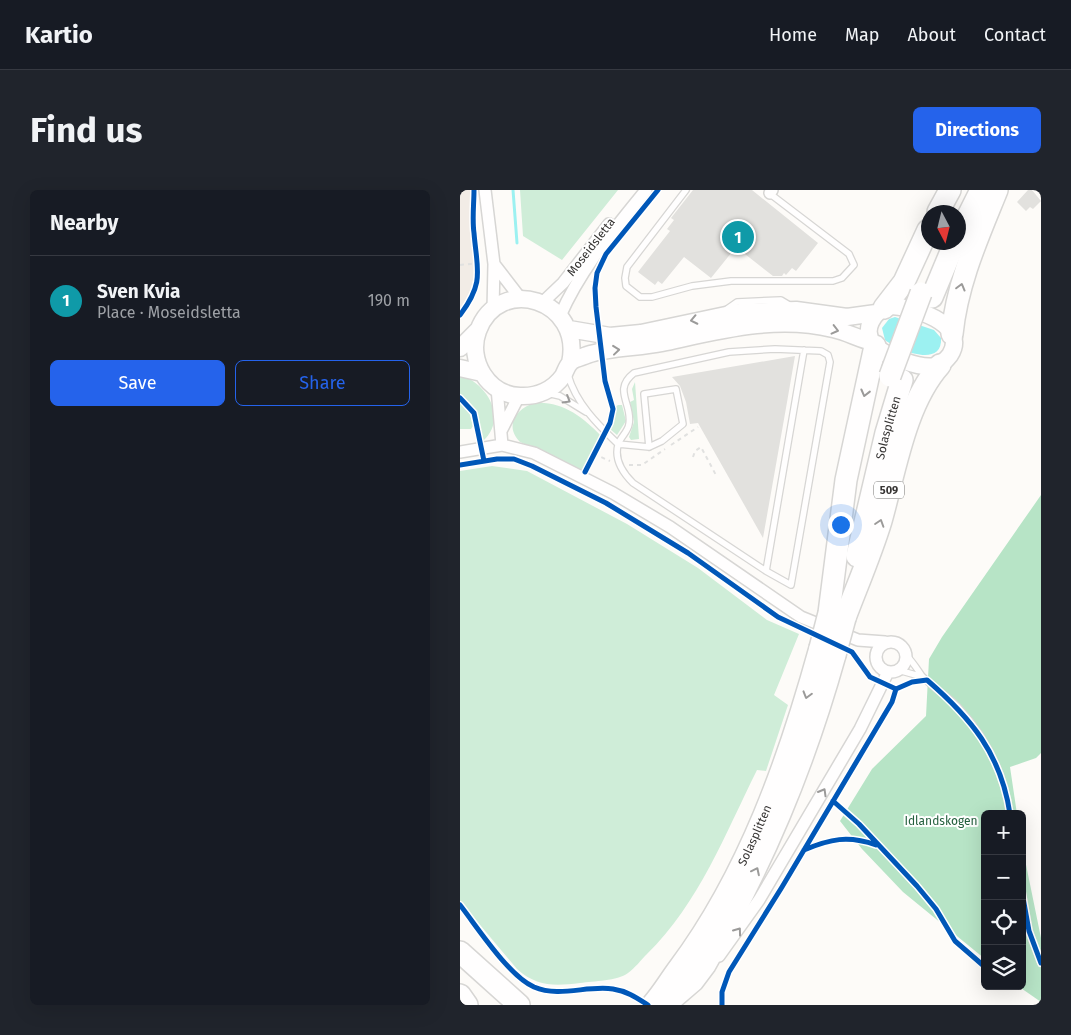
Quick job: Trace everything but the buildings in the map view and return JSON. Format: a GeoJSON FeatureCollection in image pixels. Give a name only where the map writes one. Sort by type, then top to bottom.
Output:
{"type":"FeatureCollection","features":[{"type":"Feature","properties":{"kind":"highway"},"geometry":{"type":"LineString","coordinates":[[942,205],[950,190]]}},
{"type":"Feature","properties":{"kind":"highway"},"geometry":{"type":"LineString","coordinates":[[960,205],[968,190]]}},
{"type":"Feature","properties":{"kind":"highway"},"geometry":{"type":"LineString","coordinates":[[966,220],[981,190]]}},
{"type":"Feature","properties":{"kind":"highway"},"geometry":{"type":"LineString","coordinates":[[952,334],[957,302],[966,266],[996,190]]}},
{"type":"Feature","properties":{"kind":"highway"},"geometry":{"type":"LineString","coordinates":[[880,310],[904,282],[921,245]]}},
{"type":"Feature","properties":{"kind":"highway","name":"Solasplitten"},"geometry":{"type":"LineString","coordinates":[[837,615],[874,432],[896,378],[940,250]]}},
{"type":"Feature","properties":{"kind":"highway","name":"Solasplitten"},"geometry":{"type":"LineString","coordinates":[[926,295],[951,250]]}},
{"type":"Feature","properties":{"kind":"highway","name":"509"},"geometry":{"type":"LineString","coordinates":[[828,651],[837,615],[846,480],[873,344]]}},
{"type":"Feature","properties":{"kind":"highway","name":"509"},"geometry":{"type":"LineString","coordinates":[[837,615],[880,523],[914,411],[924,385],[940,365]]}},
{"type":"Feature","properties":{"kind":"highway","name":"Solasplitten"},"geometry":{"type":"LineString","coordinates":[[664,1005],[692,972],[762,858],[798,772],[828,651]]}},
{"type":"Feature","properties":{"kind":"highway","name":"Solasplitten"},"geometry":{"type":"LineString","coordinates":[[652,1005],[692,972],[714,917],[749,848],[828,651]]}},
{"type":"Feature","properties":{"kind":"highway"},"geometry":{"type":"LineString","coordinates":[[460,952],[519,1005]]}},
{"type":"Feature","properties":{"kind":"highway"},"geometry":{"type":"LineString","coordinates":[[460,958],[495,1005]]}},
{"type":"Feature","properties":{"kind":"highway"},"geometry":{"type":"LineString","coordinates":[[637,1005],[692,972]]}},
{"type":"Feature","properties":{"kind":"highway"},"geometry":{"type":"LineString","coordinates":[[680,1005],[692,972]]}},
{"type":"Feature","properties":{"kind":"highway"},"geometry":{"type":"LineString","coordinates":[[460,995],[467,1005]]}},
{"type":"Feature","properties":{"kind":"street"},"geometry":{"type":"LineString","coordinates":[[485,190],[494,264],[493,310]]}},
{"type":"Feature","properties":{"kind":"street","name":"Moseidsletta"},"geometry":{"type":"LineString","coordinates":[[542,303],[563,283],[637,190]]}},
{"type":"Feature","properties":{"kind":"street","name":"Moseidsletta"},"geometry":{"type":"LineString","coordinates":[[565,323],[573,287],[646,190]]}},
{"type":"Feature","properties":{"kind":"street"},"geometry":{"type":"LineString","coordinates":[[830,313],[856,310],[879,300],[899,278],[921,244]]}},
{"type":"Feature","properties":{"kind":"street"},"geometry":{"type":"LineString","coordinates":[[494,264],[520,299]]}},
{"type":"Feature","properties":{"kind":"street"},"geometry":{"type":"LineString","coordinates":[[460,348],[478,330],[493,310],[511,300],[520,299],[542,303],[565,323],[596,335],[624,335],[740,312],[796,310],[830,313],[847,317],[902,306],[939,319],[952,334],[952,351],[940,365],[920,366],[888,355],[873,344],[832,328],[769,324],[719,330],[662,343],[589,354],[568,367],[553,387],[544,392],[519,396],[497,388],[482,373],[475,348],[478,330]]}},
{"type":"Feature","properties":{"kind":"street"},"geometry":{"type":"LineString","coordinates":[[873,344],[869,329],[880,310]]}},
{"type":"Feature","properties":{"kind":"street"},"geometry":{"type":"LineString","coordinates":[[565,323],[572,346],[568,367]]}},
{"type":"Feature","properties":{"kind":"street"},"geometry":{"type":"LineString","coordinates":[[460,368],[482,373]]}},
{"type":"Feature","properties":{"kind":"street"},"geometry":{"type":"LineString","coordinates":[[497,388],[502,445]]}},
{"type":"Feature","properties":{"kind":"street"},"geometry":{"type":"LineString","coordinates":[[502,429],[519,396]]}},
{"type":"Feature","properties":{"kind":"street"},"geometry":{"type":"LineString","coordinates":[[460,452],[502,445],[534,453],[613,493],[698,545],[787,608],[858,640],[891,642],[901,645],[906,655],[904,664],[893,671],[759,900],[722,954],[692,972]]}},
{"type":"Feature","properties":{"kind":"street"},"geometry":{"type":"LineString","coordinates":[[858,640],[867,653],[876,659],[880,667],[893,671]]}},
{"type":"Feature","properties":{"kind":"street"},"geometry":{"type":"LineString","coordinates":[[876,659],[877,651],[885,642]]}},
{"type":"Feature","properties":{"kind":"lane"},"geometry":{"type":"LineString","coordinates":[[686,190],[627,267],[626,286],[640,297],[652,296],[692,286],[731,281],[756,280],[774,282],[810,279],[833,281],[849,272],[854,265],[849,254],[769,191]]}},
{"type":"Feature","properties":{"kind":"lane"},"geometry":{"type":"LineString","coordinates":[[766,571],[804,350]]}},
{"type":"Feature","properties":{"kind":"lane"},"geometry":{"type":"LineString","coordinates":[[804,350],[820,351],[828,355],[830,362],[791,585],[766,571],[633,483],[619,465],[618,444],[629,424],[623,387],[626,379],[634,374],[729,352],[804,350]]}},
{"type":"Feature","properties":{"kind":"lane"},"geometry":{"type":"LineString","coordinates":[[568,367],[571,386],[588,413],[618,444],[649,447],[662,441],[683,424],[676,390],[644,394],[649,447]]}},
{"type":"Feature","properties":{"kind":"lane"},"geometry":{"type":"LineString","coordinates":[[544,392],[560,396],[588,413]]}},
{"type":"Feature","properties":{"kind":"lane"},"geometry":{"type":"LineString","coordinates":[[906,655],[923,677],[956,705],[978,731],[997,764],[1008,795],[1010,810]]}},
{"type":"Feature","properties":{"kind":"lane"},"geometry":{"type":"LineString","coordinates":[[893,671],[923,677]]}},
{"type":"Feature","properties":{"kind":"lane"},"geometry":{"type":"LineString","coordinates":[[1023,900],[1029,931],[1041,963]]}},
{"type":"Feature","properties":{"kind":"path"},"geometry":{"type":"LineString","coordinates":[[460,265],[479,265],[477,254]]}},
{"type":"Feature","properties":{"kind":"path"},"geometry":{"type":"LineString","coordinates":[[591,460],[605,432]]}},
{"type":"Feature","properties":{"kind":"path"},"geometry":{"type":"LineString","coordinates":[[693,457],[695,451],[701,447],[717,477]]}},
{"type":"Feature","properties":{"kind":"shaded area"},"geometry":{"type":"Polygon","coordinates":[[[460,190],[470,190],[471,237],[476,264],[471,290],[460,310],[460,190]]]}},
{"type":"Feature","properties":{"kind":"green space"},"geometry":{"type":"Polygon","coordinates":[[[520,190],[618,190],[562,260],[523,236],[520,190]]]}},
{"type":"Feature","properties":{"kind":"green space"},"geometry":{"type":"Polygon","coordinates":[[[460,375],[478,385],[491,402],[494,422],[490,432],[483,441],[479,421],[474,409],[460,395],[460,375]]]}},
{"type":"Feature","properties":{"kind":"green space"},"geometry":{"type":"Polygon","coordinates":[[[635,382],[639,439],[631,440],[629,437],[634,422],[630,402],[634,400],[632,389],[635,382]]]}},
{"type":"Feature","properties":{"kind":"green space"},"geometry":{"type":"Polygon","coordinates":[[[460,402],[469,411],[473,426],[471,429],[460,429],[460,402]]]}},
{"type":"Feature","properties":{"kind":"green space"},"geometry":{"type":"Polygon","coordinates":[[[535,403],[554,405],[571,412],[601,436],[583,471],[520,442],[515,436],[513,430],[514,418],[522,409],[535,403]]]}},
{"type":"Feature","properties":{"kind":"green space"},"geometry":{"type":"Polygon","coordinates":[[[622,405],[626,421],[617,435],[610,429],[615,407],[622,405]]]}},
{"type":"Feature","properties":{"kind":"green space"},"geometry":{"type":"Polygon","coordinates":[[[492,466],[527,471],[627,524],[698,568],[767,620],[799,634],[774,695],[788,705],[766,771],[757,770],[722,843],[682,913],[633,969],[623,976],[612,979],[554,985],[539,982],[524,975],[460,901],[460,471],[492,466]]]}},
{"type":"Feature","properties":{"kind":"green space","name":"Idlandskogen"},"geometry":{"type":"Polygon","coordinates":[[[1041,495],[1041,753],[1036,758],[1010,767],[1016,810],[981,810],[981,956],[903,892],[862,849],[840,821],[872,769],[926,716],[929,659],[942,637],[1041,495]]]}},
{"type":"Feature","properties":{"kind":"green space"},"geometry":{"type":"Polygon","coordinates":[[[1026,865],[1041,938],[1041,1002],[1024,990],[1026,990],[1026,865]]]}},
{"type":"Feature","properties":{"kind":"water"},"geometry":{"type":"Polygon","coordinates":[[[895,317],[934,330],[941,338],[940,347],[935,353],[927,355],[918,354],[899,348],[885,340],[882,328],[889,319],[895,317]]]}},
{"type":"Feature","properties":{"kind":"waterway"},"geometry":{"type":"LineString","coordinates":[[513,190],[517,243]]}},
{"type":"Feature","properties":{"kind":"cycle path"},"geometry":{"type":"LineString","coordinates":[[460,315],[473,293],[478,275],[473,222],[474,190]]}},
{"type":"Feature","properties":{"kind":"cycle path"},"geometry":{"type":"LineString","coordinates":[[585,472],[610,423],[613,409],[605,381],[596,307],[595,288],[597,273],[606,254],[658,190]]}},
{"type":"Feature","properties":{"kind":"cycle path"},"geometry":{"type":"LineString","coordinates":[[460,398],[474,413],[484,461]]}},
{"type":"Feature","properties":{"kind":"cycle path"},"geometry":{"type":"LineString","coordinates":[[460,465],[497,459],[514,459],[532,466],[606,503],[688,553],[778,617],[852,652],[870,677],[896,689],[912,682],[927,680],[957,709],[982,739],[999,773],[1009,810]]}},
{"type":"Feature","properties":{"kind":"cycle path"},"geometry":{"type":"LineString","coordinates":[[722,1005],[722,992],[729,972],[892,702],[896,689]]}},
{"type":"Feature","properties":{"kind":"cycle path"},"geometry":{"type":"LineString","coordinates":[[833,801],[859,824],[917,886],[936,909],[955,941],[981,964]]}},
{"type":"Feature","properties":{"kind":"cycle path"},"geometry":{"type":"LineString","coordinates":[[804,850],[822,843],[848,839],[876,845]]}},
{"type":"Feature","properties":{"kind":"cycle path"},"geometry":{"type":"LineString","coordinates":[[1023,900],[1029,931],[1041,963]]}},
{"type":"Feature","properties":{"kind":"cycle path"},"geometry":{"type":"LineString","coordinates":[[460,905],[504,962],[524,981],[534,987],[554,991],[613,989],[636,997],[648,1005]]}},
{"type":"Feature","properties":{"kind":"place","name":"Sven Kvia"},"geometry":{"type":"Point","coordinates":[738,237]}}]}
